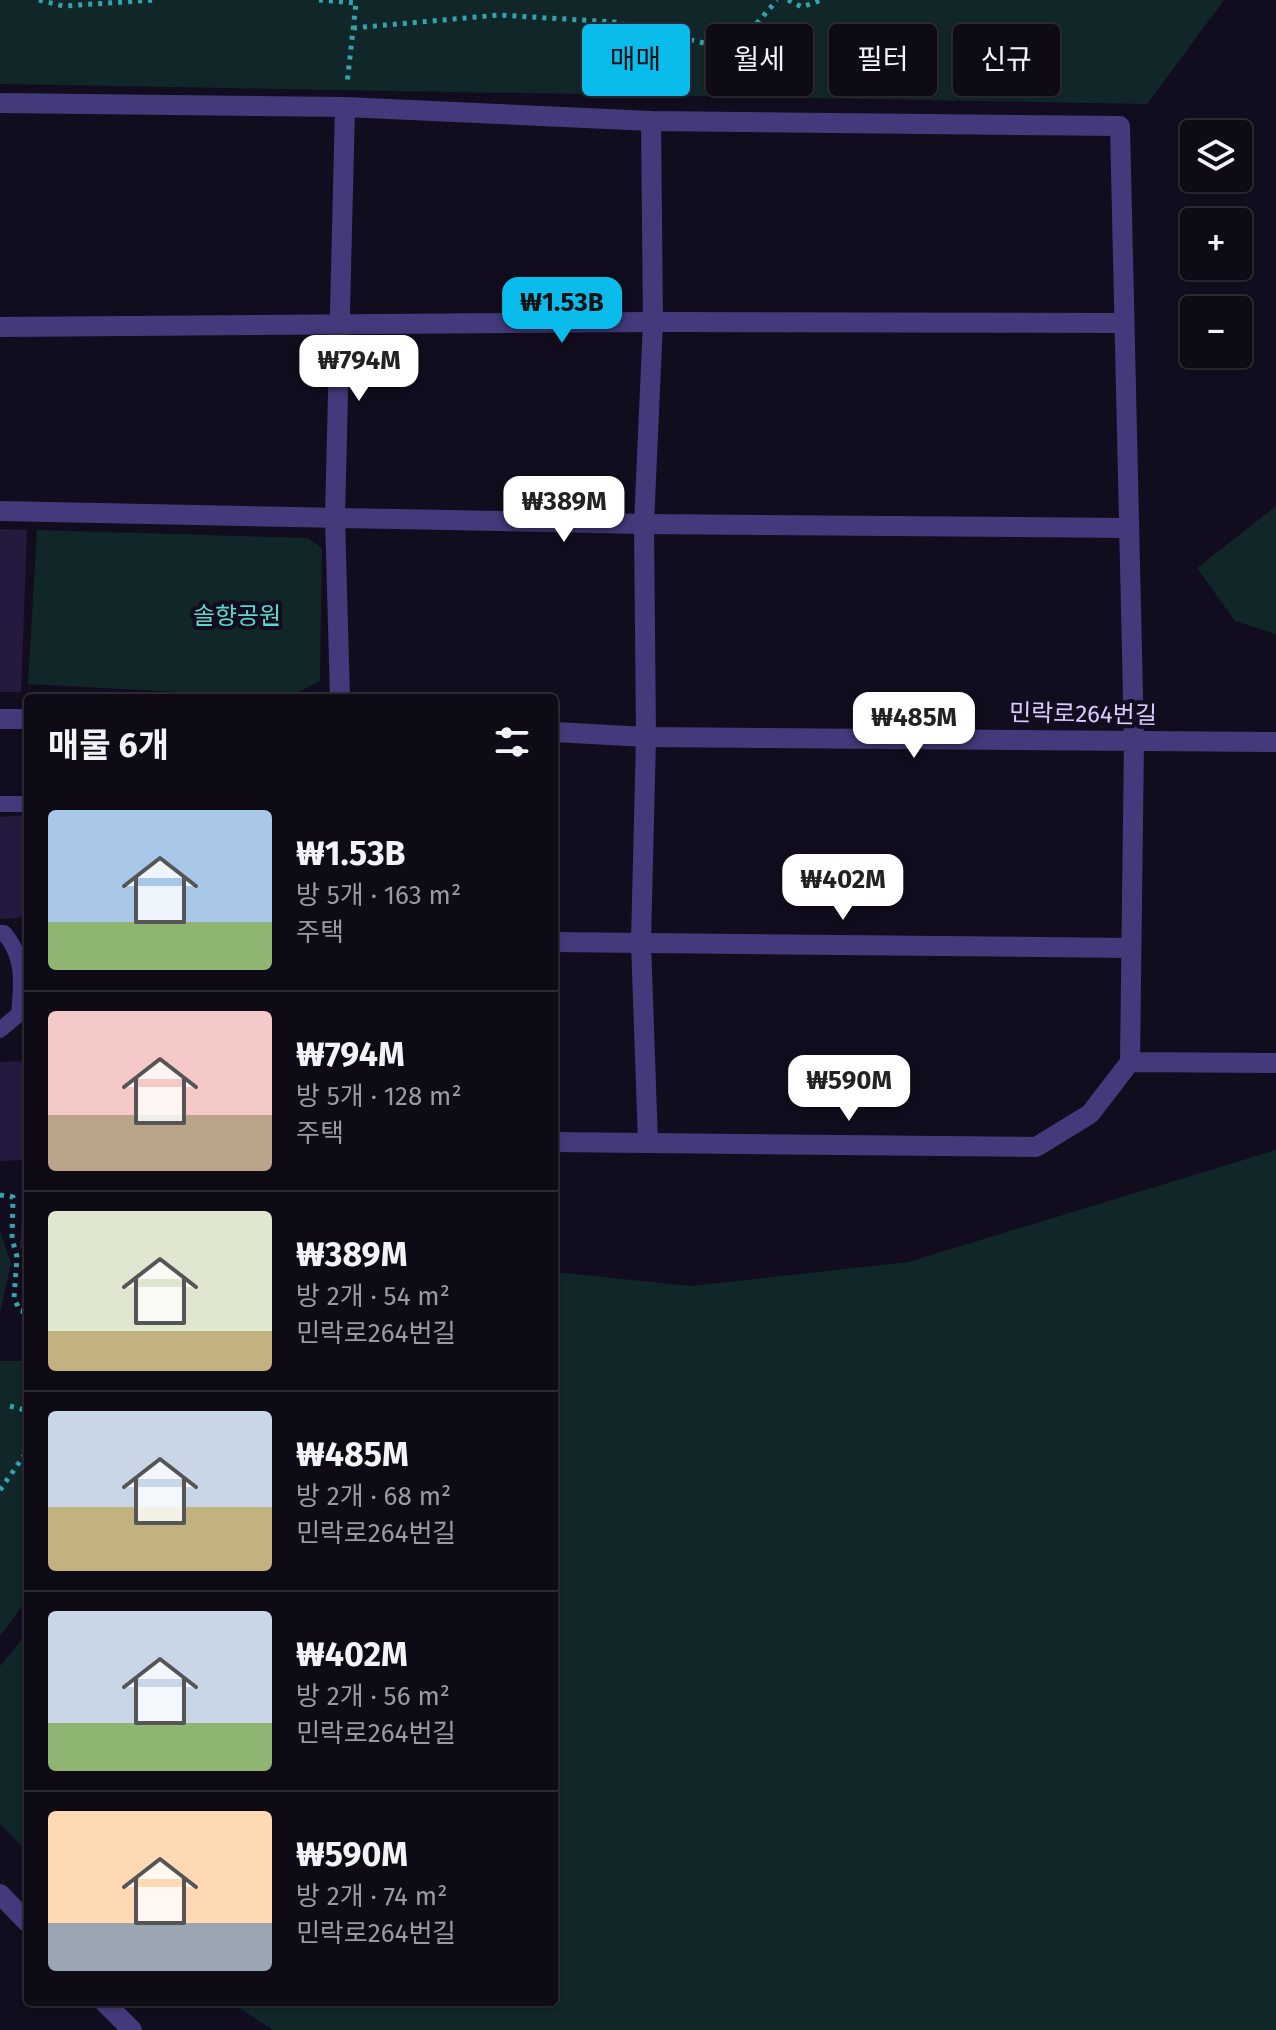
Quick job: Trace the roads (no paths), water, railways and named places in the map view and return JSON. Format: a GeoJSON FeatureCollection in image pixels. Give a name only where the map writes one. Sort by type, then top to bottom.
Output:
{"type":"FeatureCollection","features":[{"type":"Feature","properties":{"kind":"street"},"geometry":{"type":"LineString","coordinates":[[0,103],[345,107],[651,121],[1120,126],[1134,740],[1130,1062],[1090,1114],[1036,1147],[558,1142]]}},
{"type":"Feature","properties":{"kind":"street"},"geometry":{"type":"LineString","coordinates":[[340,694],[335,517],[345,107]]}},
{"type":"Feature","properties":{"kind":"street"},"geometry":{"type":"LineString","coordinates":[[648,1143],[641,942],[646,737],[644,524],[653,322],[651,121]]}},
{"type":"Feature","properties":{"kind":"street"},"geometry":{"type":"LineString","coordinates":[[0,327],[653,322],[1124,323]]}},
{"type":"Feature","properties":{"kind":"street"},"geometry":{"type":"LineString","coordinates":[[0,511],[644,524],[1129,528]]}},
{"type":"Feature","properties":{"kind":"street"},"geometry":{"type":"LineString","coordinates":[[0,719],[24,719]]}},
{"type":"Feature","properties":{"kind":"street","name":"민락로264번길"},"geometry":{"type":"LineString","coordinates":[[558,732],[646,737],[1276,742]]}},
{"type":"Feature","properties":{"kind":"street"},"geometry":{"type":"LineString","coordinates":[[558,942],[1131,948]]}},
{"type":"Feature","properties":{"kind":"street"},"geometry":{"type":"LineString","coordinates":[[1130,1062],[1276,1063]]}},
{"type":"Feature","properties":{"kind":"street"},"geometry":{"type":"LineString","coordinates":[[0,1894],[24,1919]]}},
{"type":"Feature","properties":{"kind":"street"},"geometry":{"type":"LineString","coordinates":[[108,2006],[132,2030]]}},
{"type":"Feature","properties":{"kind":"lane"},"geometry":{"type":"LineString","coordinates":[[0,804],[24,804]]}},
{"type":"Feature","properties":{"kind":"lane"},"geometry":{"type":"LineString","coordinates":[[0,933],[4,933],[15,945],[23,977],[19,1014],[0,1030]]}},
{"type":"Feature","properties":{"kind":"park label","name":"솔향공원"},"geometry":{"type":"Point","coordinates":[237,616]}}]}
